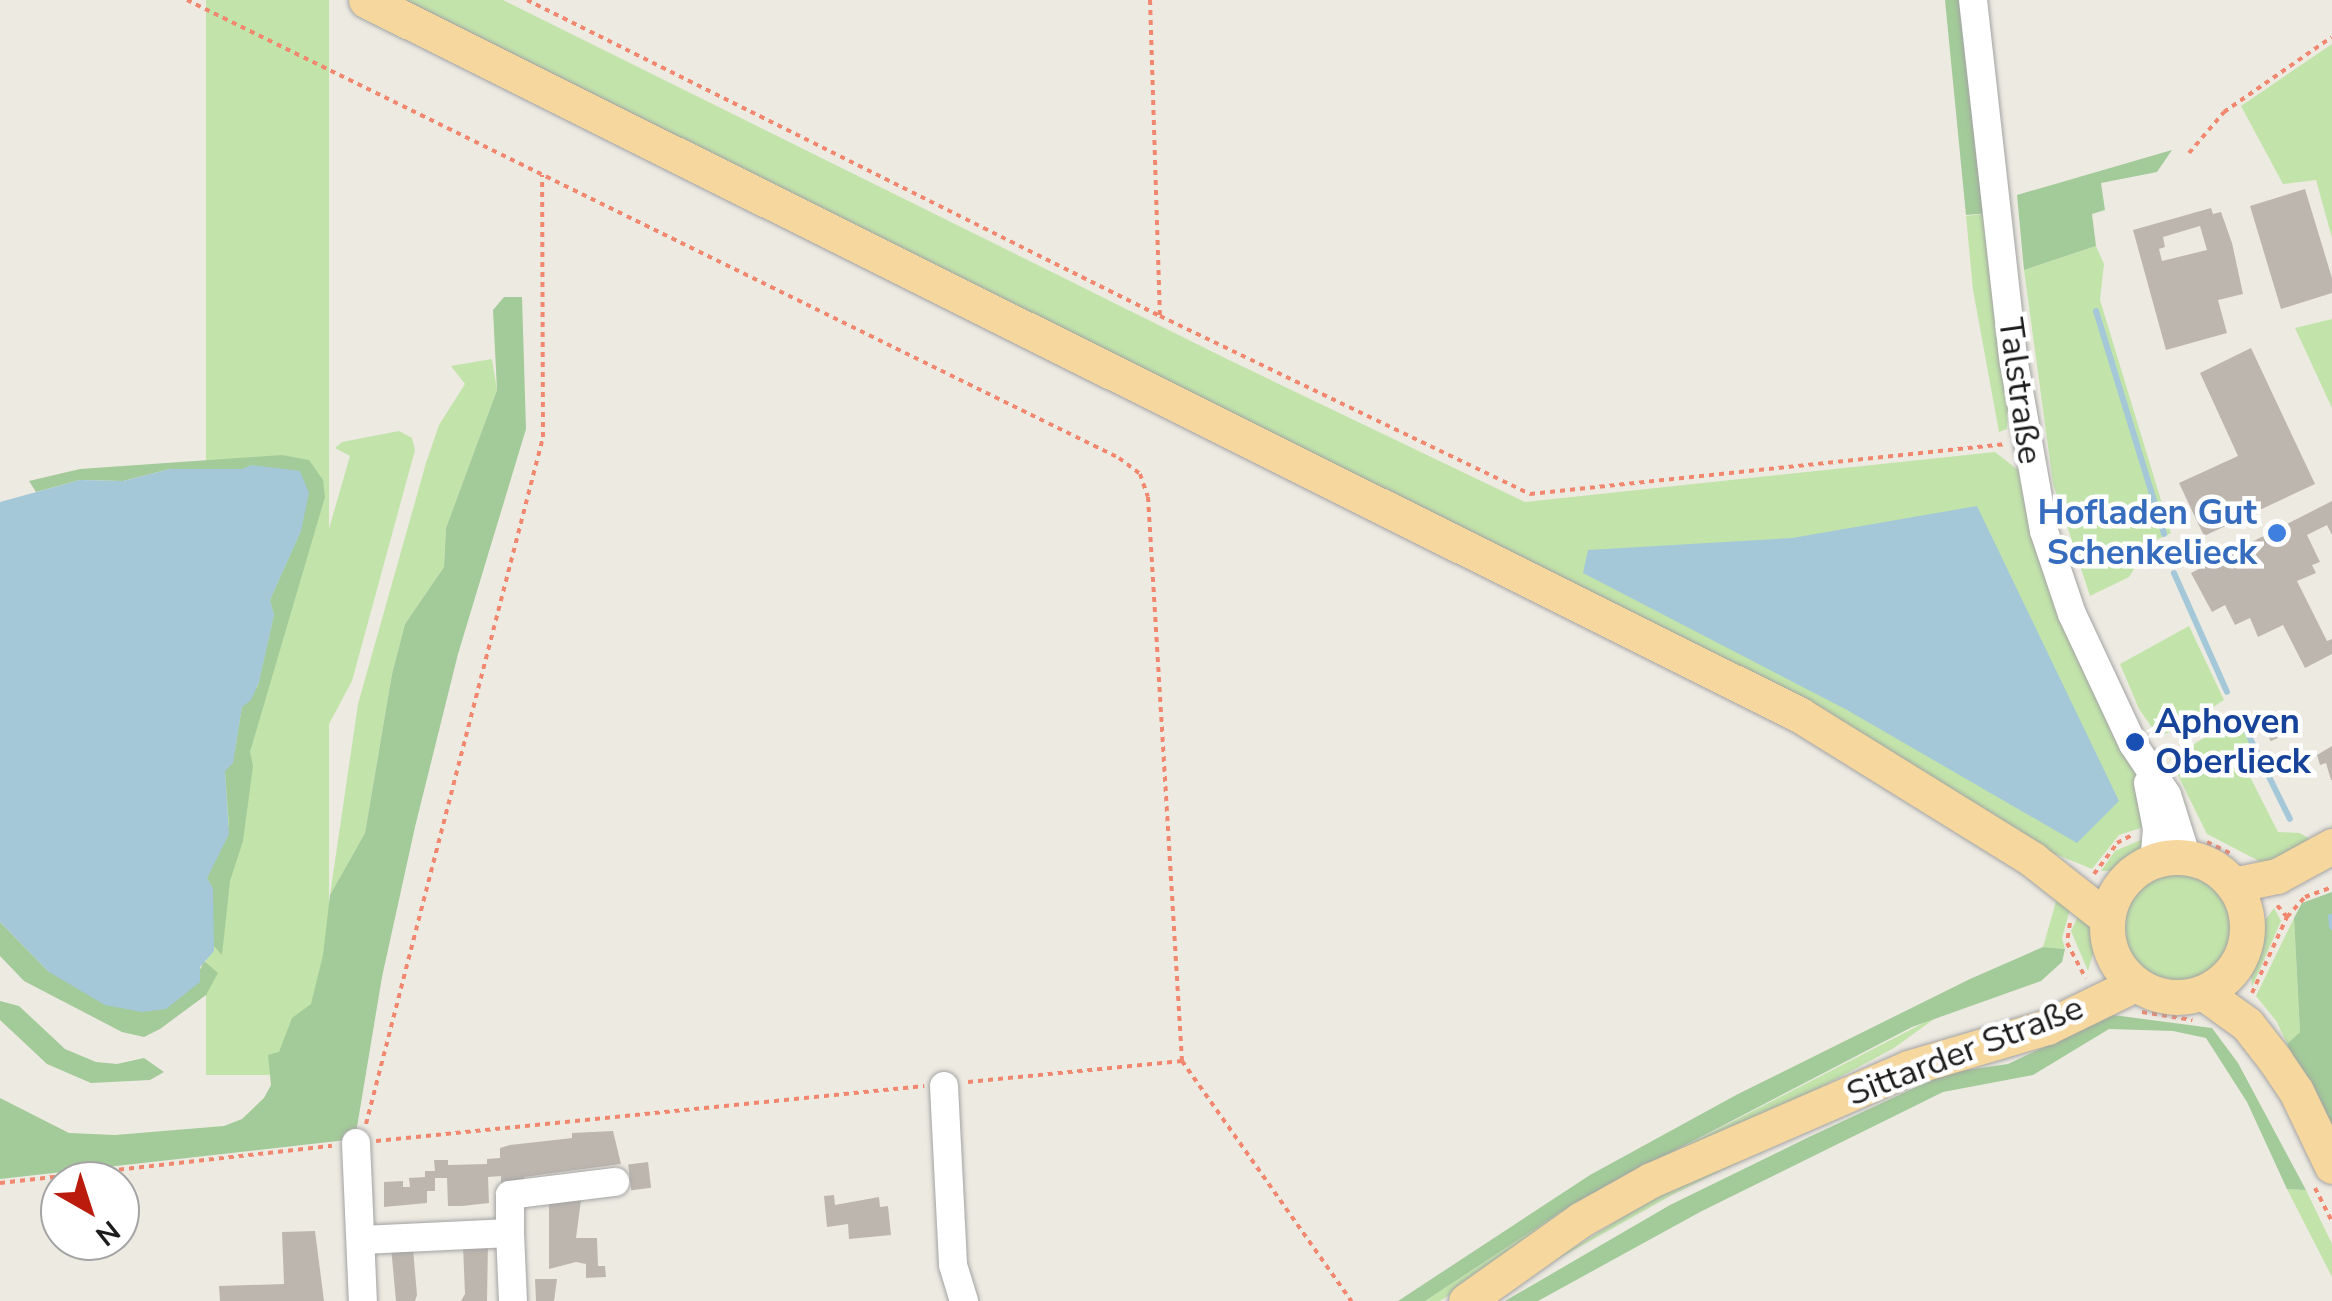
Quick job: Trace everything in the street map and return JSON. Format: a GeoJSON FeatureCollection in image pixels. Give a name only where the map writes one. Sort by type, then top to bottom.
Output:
{"type":"FeatureCollection","features":[{"type":"Feature","properties":{"kind":"main road"},"geometry":{"type":"LineString","coordinates":[[366,0],[1800,714],[2032,859],[2107,918]]}},
{"type":"Feature","properties":{"kind":"main road"},"geometry":{"type":"LineString","coordinates":[[2230,992],[2260,901],[2332,846]]}},
{"type":"Feature","properties":{"kind":"main road"},"geometry":{"type":"LineString","coordinates":[[2230,992],[2174,998],[2132,997],[2112,956],[2107,918],[2121,885],[2181,851],[2217,870],[2260,901]]}},
{"type":"Feature","properties":{"kind":"main road"},"geometry":{"type":"LineString","coordinates":[[2032,859],[2121,885]]}},
{"type":"Feature","properties":{"kind":"main road"},"geometry":{"type":"LineString","coordinates":[[2260,901],[2332,867]]}},
{"type":"Feature","properties":{"kind":"main road","name":"Sittarder Straße"},"geometry":{"type":"LineString","coordinates":[[1793,1115],[1834,1087],[1907,1048],[2052,1004],[2089,982],[2112,956]]}},
{"type":"Feature","properties":{"kind":"main road"},"geometry":{"type":"LineString","coordinates":[[2230,992],[2296,1091],[2323,1176]]}},
{"type":"Feature","properties":{"kind":"main road","name":"Sittarder Straße"},"geometry":{"type":"LineString","coordinates":[[1466,1301],[1580,1220],[1651,1180],[1793,1115],[1936,1057],[2047,1027],[2132,997]]}},
{"type":"Feature","properties":{"kind":"street","name":"Talstraße"},"geometry":{"type":"LineString","coordinates":[[1973,0],[2026,442],[2044,531],[2064,592],[2143,762],[2167,795],[2181,851]]}},
{"type":"Feature","properties":{"kind":"street"},"geometry":{"type":"LineString","coordinates":[[944,1086],[953,1264],[964,1301]]}},
{"type":"Feature","properties":{"kind":"street"},"geometry":{"type":"LineString","coordinates":[[359,1143],[364,1301]]}},
{"type":"Feature","properties":{"kind":"street"},"geometry":{"type":"LineString","coordinates":[[513,1301],[510,1195],[615,1182]]}},
{"type":"Feature","properties":{"kind":"street"},"geometry":{"type":"LineString","coordinates":[[362,1240],[510,1233]]}},
{"type":"Feature","properties":{"kind":"path"},"geometry":{"type":"LineString","coordinates":[[187,0],[1119,458],[1140,474],[1148,498],[1156,681],[1174,876],[1182,1061],[1351,1301]]}},
{"type":"Feature","properties":{"kind":"path"},"geometry":{"type":"LineString","coordinates":[[528,0],[1160,316],[1530,494],[2026,442]]}},
{"type":"Feature","properties":{"kind":"path"},"geometry":{"type":"LineString","coordinates":[[1150,0],[1160,316]]}},
{"type":"Feature","properties":{"kind":"path"},"geometry":{"type":"LineString","coordinates":[[2188,153],[2224,112],[2332,37]]}},
{"type":"Feature","properties":{"kind":"path"},"geometry":{"type":"LineString","coordinates":[[359,1143],[543,438],[542,175]]}},
{"type":"Feature","properties":{"kind":"path"},"geometry":{"type":"LineString","coordinates":[[2132,997],[2219,1023],[2230,992],[2259,987],[2258,865],[2208,844],[2181,851]]}},
{"type":"Feature","properties":{"kind":"path"},"geometry":{"type":"LineString","coordinates":[[2260,901],[2305,897],[2332,887]]}},
{"type":"Feature","properties":{"kind":"path"},"geometry":{"type":"LineString","coordinates":[[0,1183],[359,1143],[944,1086],[1066,1069],[1182,1061]]}},
{"type":"Feature","properties":{"kind":"path"},"geometry":{"type":"LineString","coordinates":[[2323,1176],[2332,1221]]}},
{"type":"Feature","properties":{"kind":"green space"},"geometry":{"type":"Polygon","coordinates":[[[206,0],[329,0],[329,1075],[206,1075],[206,0]]]}},
{"type":"Feature","properties":{"kind":"green space"},"geometry":{"type":"Polygon","coordinates":[[[374,0],[503,0],[1227,359],[1525,502],[1995,452],[2018,470],[2025,500],[2146,798],[2150,825],[2119,835],[2092,869],[2043,849],[374,0]]]}},
{"type":"Feature","properties":{"kind":"green space"},"geometry":{"type":"Polygon","coordinates":[[[1945,0],[1961,0],[1990,213],[1966,215],[1945,0]]]}},
{"type":"Feature","properties":{"kind":"green space"},"geometry":{"type":"Polygon","coordinates":[[[2332,44],[2332,238],[2316,180],[2283,184],[2241,106],[2332,44]]]}},
{"type":"Feature","properties":{"kind":"green space"},"geometry":{"type":"Polygon","coordinates":[[[2172,150],[2157,172],[2101,183],[2105,210],[2092,214],[2096,246],[2024,270],[2017,195],[2172,150]]]}},
{"type":"Feature","properties":{"kind":"green space"},"geometry":{"type":"Polygon","coordinates":[[[1990,213],[2009,385],[2007,429],[1999,432],[1973,290],[1966,216],[1990,213]]]}},
{"type":"Feature","properties":{"kind":"green space"},"geometry":{"type":"Polygon","coordinates":[[[2096,246],[2104,264],[2100,300],[2171,533],[2150,543],[2129,577],[2090,596],[2053,483],[2024,270],[2096,246]]]}},
{"type":"Feature","properties":{"kind":"green space"},"geometry":{"type":"Polygon","coordinates":[[[504,297],[522,297],[526,429],[458,654],[415,827],[382,977],[355,1139],[140,1163],[40,1161],[40,1174],[0,1179],[0,1098],[69,1133],[115,1135],[224,1126],[242,1119],[264,1098],[271,1085],[268,1055],[279,1052],[292,1018],[311,1004],[323,955],[330,895],[365,833],[392,674],[405,624],[444,567],[446,528],[497,390],[493,310],[504,297]]]}},
{"type":"Feature","properties":{"kind":"green space"},"geometry":{"type":"Polygon","coordinates":[[[2332,319],[2332,408],[2295,328],[2332,319]]]}},
{"type":"Feature","properties":{"kind":"green space"},"geometry":{"type":"Polygon","coordinates":[[[492,359],[497,390],[446,528],[444,567],[405,624],[392,674],[365,833],[330,895],[358,704],[426,463],[439,425],[465,384],[451,366],[492,359]]]}},
{"type":"Feature","properties":{"kind":"green space"},"geometry":{"type":"Polygon","coordinates":[[[399,431],[412,438],[415,450],[352,681],[321,739],[315,809],[296,832],[310,853],[307,861],[297,865],[296,880],[303,882],[279,932],[267,982],[238,980],[233,977],[238,921],[256,832],[266,747],[350,456],[335,448],[342,442],[399,431]]]}},
{"type":"Feature","properties":{"kind":"green space"},"geometry":{"type":"Polygon","coordinates":[[[282,455],[309,460],[323,480],[325,497],[250,752],[253,766],[243,841],[230,881],[222,955],[212,944],[213,889],[207,878],[229,825],[225,771],[235,751],[242,707],[258,686],[274,615],[270,600],[301,531],[252,465],[242,469],[170,469],[123,481],[80,480],[36,492],[29,481],[80,469],[282,455]]]}},
{"type":"Feature","properties":{"kind":"green space"},"geometry":{"type":"Polygon","coordinates":[[[2189,626],[2224,700],[2179,729],[2158,736],[2139,709],[2120,664],[2189,626]]]}},
{"type":"Feature","properties":{"kind":"green space"},"geometry":{"type":"Polygon","coordinates":[[[2239,716],[2258,756],[2244,765],[2278,832],[2300,833],[2316,843],[2331,836],[2332,820],[2332,841],[2266,874],[2261,862],[2207,834],[2170,759],[2239,716]]]}},
{"type":"Feature","properties":{"kind":"green space"},"geometry":{"type":"Polygon","coordinates":[[[2150,836],[2136,859],[2112,871],[2101,871],[2115,851],[2150,836]]]}},
{"type":"Feature","properties":{"kind":"green space"},"geometry":{"type":"Polygon","coordinates":[[[2179,869],[2201,874],[2219,886],[2231,904],[2236,926],[2231,948],[2219,966],[2201,978],[2179,983],[2157,978],[2139,966],[2127,948],[2122,926],[2127,904],[2139,886],[2157,874],[2179,869]]]}},
{"type":"Feature","properties":{"kind":"green space"},"geometry":{"type":"Polygon","coordinates":[[[2059,891],[2073,899],[2062,938],[2065,949],[2043,947],[2059,891]]]}},
{"type":"Feature","properties":{"kind":"green space"},"geometry":{"type":"Polygon","coordinates":[[[2332,892],[2332,1138],[2287,1044],[2300,1032],[2294,918],[2302,903],[2332,892]]]}},
{"type":"Feature","properties":{"kind":"green space"},"geometry":{"type":"Polygon","coordinates":[[[2083,906],[2099,934],[2088,971],[2071,931],[2083,906]]]}},
{"type":"Feature","properties":{"kind":"green space"},"geometry":{"type":"Polygon","coordinates":[[[2274,908],[2281,921],[2252,987],[2250,959],[2260,927],[2274,908]]]}},
{"type":"Feature","properties":{"kind":"green space"},"geometry":{"type":"Polygon","coordinates":[[[2294,918],[2300,1032],[2287,1044],[2277,1022],[2256,996],[2294,918]]]}},
{"type":"Feature","properties":{"kind":"green space"},"geometry":{"type":"Polygon","coordinates":[[[0,922],[49,972],[197,976],[204,961],[218,973],[206,995],[160,1029],[144,1037],[122,1032],[24,981],[0,956],[0,922]]]}},
{"type":"Feature","properties":{"kind":"green space"},"geometry":{"type":"Polygon","coordinates":[[[2043,947],[2065,949],[2062,962],[2041,981],[1912,1027],[1574,1203],[1425,1301],[1398,1301],[1590,1175],[1738,1094],[2043,947]]]}},
{"type":"Feature","properties":{"kind":"green space"},"geometry":{"type":"Polygon","coordinates":[[[0,1001],[19,1006],[65,1049],[96,1062],[117,1064],[144,1058],[164,1072],[150,1080],[91,1083],[47,1064],[0,1020],[0,1001]]]}},
{"type":"Feature","properties":{"kind":"green space"},"geometry":{"type":"Polygon","coordinates":[[[1941,1014],[1894,1048],[1547,1234],[1440,1301],[1425,1301],[1574,1203],[1941,1014]]]}},
{"type":"Feature","properties":{"kind":"green space"},"geometry":{"type":"Polygon","coordinates":[[[2113,1015],[2212,1028],[2238,1063],[2306,1190],[2287,1189],[2247,1102],[2206,1038],[2173,1031],[2109,1029],[2033,1075],[1943,1092],[1700,1212],[1538,1301],[1505,1301],[1670,1205],[1809,1137],[1946,1073],[2008,1064],[2113,1015]]]}},
{"type":"Feature","properties":{"kind":"green space"},"geometry":{"type":"Polygon","coordinates":[[[1891,1087],[1672,1195],[1538,1270],[1657,1196],[1891,1087]]]}},
{"type":"Feature","properties":{"kind":"green space"},"geometry":{"type":"Polygon","coordinates":[[[2287,1189],[2306,1190],[2332,1244],[2332,1277],[2287,1189]]]}},
{"type":"Feature","properties":{"kind":"water"},"geometry":{"type":"Polygon","coordinates":[[[252,465],[300,471],[309,493],[301,531],[270,600],[274,615],[259,682],[251,700],[242,707],[233,763],[225,771],[229,834],[207,878],[213,888],[214,951],[200,967],[200,982],[166,1009],[142,1012],[105,1005],[49,972],[0,922],[0,502],[80,480],[123,481],[170,469],[242,469],[252,465]]]}},
{"type":"Feature","properties":{"kind":"water"},"geometry":{"type":"Polygon","coordinates":[[[1977,506],[2119,801],[2077,843],[1847,710],[1583,573],[1588,550],[1792,538],[1977,506]]]}},
{"type":"Feature","properties":{"kind":"building"},"geometry":{"type":"Polygon","coordinates":[[[2305,189],[2332,278],[2332,293],[2281,309],[2250,206],[2305,189]]]}},
{"type":"Feature","properties":{"kind":"building"},"geometry":{"type":"Polygon","coordinates":[[[2211,208],[2213,214],[2221,212],[2243,294],[2218,300],[2227,333],[2166,350],[2133,230],[2211,208]],[[2200,226],[2163,237],[2165,247],[2159,249],[2162,261],[2207,250],[2200,226]]]}},
{"type":"Feature","properties":{"kind":"building"},"geometry":{"type":"Polygon","coordinates":[[[2251,348],[2315,484],[2204,536],[2179,483],[2238,456],[2200,373],[2251,348]]]}},
{"type":"Feature","properties":{"kind":"building"},"geometry":{"type":"Polygon","coordinates":[[[2332,501],[2332,535],[2327,525],[2307,535],[2320,562],[2312,565],[2316,573],[2297,581],[2327,641],[2332,639],[2332,654],[2305,668],[2283,625],[2258,637],[2250,618],[2235,625],[2225,605],[2212,612],[2191,573],[2332,501]]]}},
{"type":"Feature","properties":{"kind":"building"},"geometry":{"type":"Polygon","coordinates":[[[2278,716],[2286,734],[2271,741],[2262,723],[2278,716]]]}},
{"type":"Feature","properties":{"kind":"building"},"geometry":{"type":"Polygon","coordinates":[[[2332,746],[2331,780],[2326,763],[2320,765],[2317,755],[2332,746]]]}},
{"type":"Feature","properties":{"kind":"building"},"geometry":{"type":"Polygon","coordinates":[[[613,1131],[621,1164],[524,1177],[524,1182],[501,1183],[501,1176],[488,1177],[489,1203],[462,1206],[448,1206],[447,1178],[435,1178],[435,1191],[427,1191],[427,1203],[384,1207],[384,1182],[403,1181],[403,1187],[410,1187],[409,1178],[425,1177],[425,1171],[435,1171],[434,1160],[448,1160],[448,1165],[487,1164],[487,1159],[500,1158],[500,1148],[510,1145],[572,1138],[572,1133],[613,1131]]]}},
{"type":"Feature","properties":{"kind":"building"},"geometry":{"type":"Polygon","coordinates":[[[648,1162],[651,1188],[631,1190],[628,1164],[648,1162]]]}},
{"type":"Feature","properties":{"kind":"building"},"geometry":{"type":"Polygon","coordinates":[[[834,1195],[835,1205],[879,1197],[880,1207],[888,1206],[891,1235],[849,1239],[848,1224],[827,1227],[824,1196],[834,1195]]]}},
{"type":"Feature","properties":{"kind":"building"},"geometry":{"type":"Polygon","coordinates":[[[581,1200],[576,1238],[597,1238],[598,1266],[605,1266],[606,1277],[586,1278],[586,1264],[576,1262],[549,1269],[549,1201],[581,1200]]]}},
{"type":"Feature","properties":{"kind":"building"},"geometry":{"type":"Polygon","coordinates":[[[315,1231],[324,1301],[220,1301],[219,1286],[284,1284],[282,1232],[315,1231]]]}},
{"type":"Feature","properties":{"kind":"building"},"geometry":{"type":"Polygon","coordinates":[[[412,1237],[417,1295],[415,1301],[396,1301],[391,1247],[412,1237]]]}},
{"type":"Feature","properties":{"kind":"building"},"geometry":{"type":"Polygon","coordinates":[[[488,1243],[487,1301],[461,1301],[465,1294],[463,1246],[488,1243]]]}},
{"type":"Feature","properties":{"kind":"building"},"geometry":{"type":"Polygon","coordinates":[[[535,1279],[557,1279],[554,1301],[536,1301],[535,1279]]]}},
{"type":"Feature","properties":{"kind":"waterway"},"geometry":{"type":"LineString","coordinates":[[2096,311],[2164,534]]}},
{"type":"Feature","properties":{"kind":"waterway"},"geometry":{"type":"LineString","coordinates":[[2174,573],[2227,692]]}},
{"type":"Feature","properties":{"kind":"waterway"},"geometry":{"type":"LineString","coordinates":[[2238,714],[2290,819]]}},
{"type":"Feature","properties":{"kind":"waterway"},"geometry":{"type":"LineString","coordinates":[[2331,917],[2332,927]]}},
{"type":"Feature","properties":{"kind":"place","name":"Hofladen Gut Schenkelieck"},"geometry":{"type":"Point","coordinates":[2277,533]}},
{"type":"Feature","properties":{"kind":"place","name":"Aphoven Oberlieck"},"geometry":{"type":"Point","coordinates":[2135,742]}}]}
